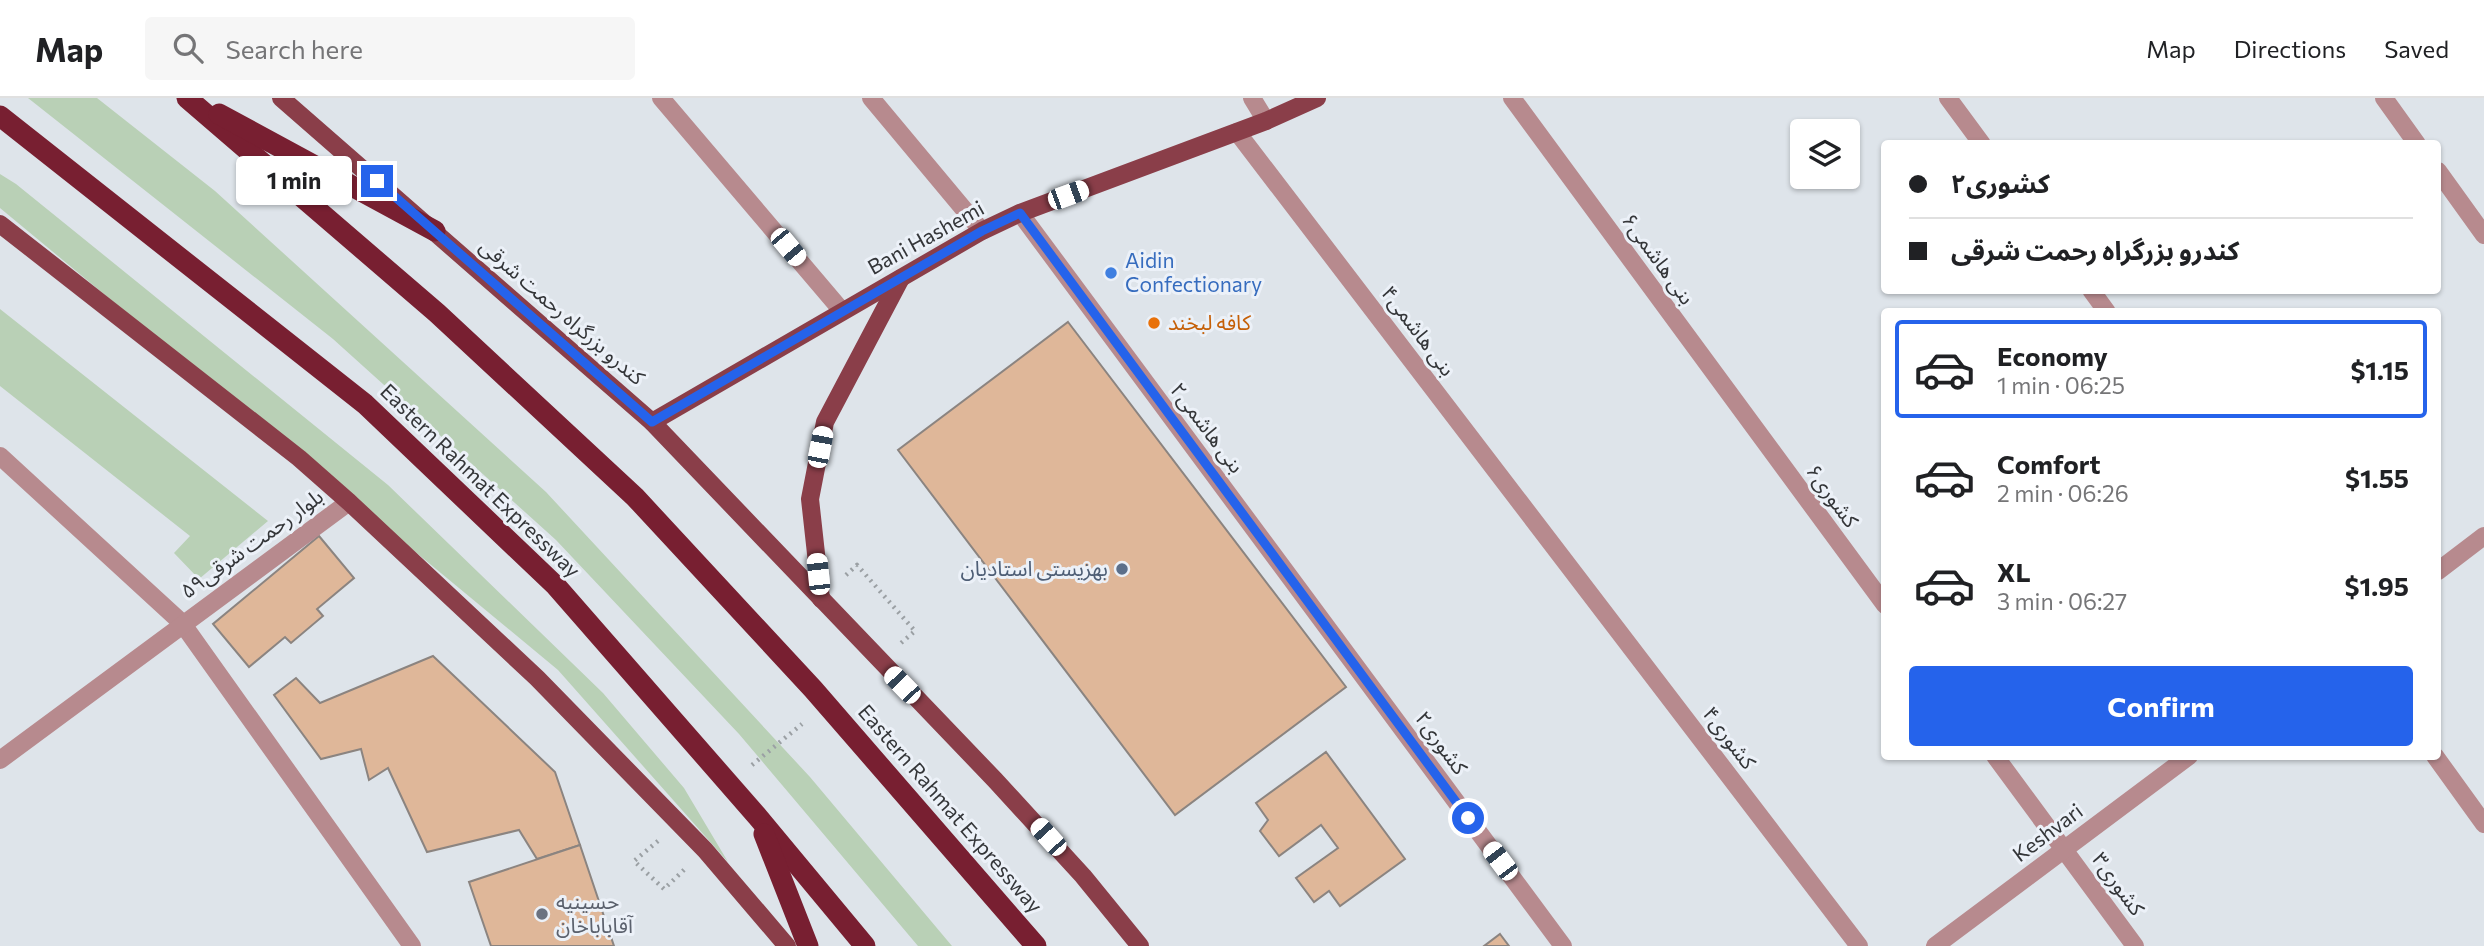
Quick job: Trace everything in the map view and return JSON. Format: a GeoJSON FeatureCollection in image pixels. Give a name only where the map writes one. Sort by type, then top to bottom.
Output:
{"type":"FeatureCollection","features":[{"type":"Feature","properties":{"kind":"highway"},"geometry":{"type":"LineString","coordinates":[[188,98],[435,231]]}},
{"type":"Feature","properties":{"kind":"highway","name":"Eastern Rahmat Expressway"},"geometry":{"type":"LineString","coordinates":[[188,98],[437,313],[635,497],[813,689],[1036,946]]}},
{"type":"Feature","properties":{"kind":"highway","name":"Eastern Rahmat Expressway"},"geometry":{"type":"LineString","coordinates":[[0,116],[365,404],[556,586],[757,816],[865,946]]}},
{"type":"Feature","properties":{"kind":"highway"},"geometry":{"type":"LineString","coordinates":[[0,126],[24,135]]}},
{"type":"Feature","properties":{"kind":"highway"},"geometry":{"type":"LineString","coordinates":[[757,816],[808,946]]}},
{"type":"Feature","properties":{"kind":"main road","name":"کندرو بزرگراه رحمت شرقی"},"geometry":{"type":"LineString","coordinates":[[281,98],[652,422],[995,780],[1083,876],[1140,946]]}},
{"type":"Feature","properties":{"kind":"main road","name":"Bani Hashemi"},"geometry":{"type":"LineString","coordinates":[[652,422],[982,231],[1020,213],[1266,121],[1317,98]]}},
{"type":"Feature","properties":{"kind":"main road"},"geometry":{"type":"LineString","coordinates":[[0,224],[299,458],[349,502],[537,678],[705,850],[787,946]]}},
{"type":"Feature","properties":{"kind":"main road"},"geometry":{"type":"LineString","coordinates":[[821,599],[810,499],[825,422],[901,278]]}},
{"type":"Feature","properties":{"kind":"street"},"geometry":{"type":"LineString","coordinates":[[661,98],[842,311]]}},
{"type":"Feature","properties":{"kind":"street"},"geometry":{"type":"LineString","coordinates":[[870,98],[982,231]]}},
{"type":"Feature","properties":{"kind":"street"},"geometry":{"type":"LineString","coordinates":[[1252,98],[1266,121]]}},
{"type":"Feature","properties":{"kind":"street","name":"۶بنی هاشمی"},"geometry":{"type":"LineString","coordinates":[[1512,98],[1768,447]]}},
{"type":"Feature","properties":{"kind":"street"},"geometry":{"type":"LineString","coordinates":[[1948,98],[1979,140]]}},
{"type":"Feature","properties":{"kind":"street"},"geometry":{"type":"LineString","coordinates":[[2384,98],[2414,140]]}},
{"type":"Feature","properties":{"kind":"street","name":"۴بنی هاشمی"},"geometry":{"type":"LineString","coordinates":[[1237,132],[1562,557]]}},
{"type":"Feature","properties":{"kind":"street"},"geometry":{"type":"LineString","coordinates":[[2441,175],[2484,235]]}},
{"type":"Feature","properties":{"kind":"street","name":"۲بنی هاشمی"},"geometry":{"type":"LineString","coordinates":[[1020,213],[1358,669]]}},
{"type":"Feature","properties":{"kind":"street","name":"کشوری۶"},"geometry":{"type":"LineString","coordinates":[[1768,447],[1881,601]]}},
{"type":"Feature","properties":{"kind":"street"},"geometry":{"type":"LineString","coordinates":[[0,456],[182,623],[412,946]]}},
{"type":"Feature","properties":{"kind":"street","name":"بلوار رحمت شرقی۵۹"},"geometry":{"type":"LineString","coordinates":[[0,760],[349,502]]}},
{"type":"Feature","properties":{"kind":"street"},"geometry":{"type":"LineString","coordinates":[[2441,569],[2484,536]]}},
{"type":"Feature","properties":{"kind":"street","name":"کشوری۴"},"geometry":{"type":"LineString","coordinates":[[1562,557],[1859,946]]}},
{"type":"Feature","properties":{"kind":"street","name":"کشوری۲"},"geometry":{"type":"LineString","coordinates":[[1358,669],[1563,946]]}},
{"type":"Feature","properties":{"kind":"street"},"geometry":{"type":"LineString","coordinates":[[1998,760],[2064,849]]}},
{"type":"Feature","properties":{"kind":"street","name":"Keshvari"},"geometry":{"type":"LineString","coordinates":[[1935,946],[2184,760]]}},
{"type":"Feature","properties":{"kind":"street"},"geometry":{"type":"LineString","coordinates":[[2438,760],[2484,824]]}},
{"type":"Feature","properties":{"kind":"street","name":"۳کشوری"},"geometry":{"type":"LineString","coordinates":[[2064,849],[2135,946]]}},
{"type":"Feature","properties":{"kind":"path"},"geometry":{"type":"LineString","coordinates":[[857,565],[915,631],[893,649]]}},
{"type":"Feature","properties":{"kind":"path"},"geometry":{"type":"LineString","coordinates":[[742,773],[807,720]]}},
{"type":"Feature","properties":{"kind":"path"},"geometry":{"type":"LineString","coordinates":[[664,890],[634,861],[666,835]]}},
{"type":"Feature","properties":{"kind":"green space"},"geometry":{"type":"Polygon","coordinates":[[[28,98],[97,98],[215,191],[546,492],[810,777],[952,946],[918,946],[739,734],[556,540],[333,339],[28,98]]]}},
{"type":"Feature","properties":{"kind":"green space"},"geometry":{"type":"Polygon","coordinates":[[[0,174],[16,184],[388,485],[603,693],[684,788],[728,862],[558,670],[0,208],[0,174]]]}},
{"type":"Feature","properties":{"kind":"green space"},"geometry":{"type":"Polygon","coordinates":[[[0,309],[268,521],[199,579],[174,553],[190,536],[0,386],[0,309]]]}},
{"type":"Feature","properties":{"kind":"building","name":"بهزیستی استادیان"},"geometry":{"type":"Polygon","coordinates":[[[1068,322],[1346,687],[1175,815],[898,450],[1068,322]]]}},
{"type":"Feature","properties":{"kind":"building"},"geometry":{"type":"Polygon","coordinates":[[[319,536],[354,578],[317,609],[323,616],[291,643],[285,637],[249,667],[213,624],[319,536]]]}},
{"type":"Feature","properties":{"kind":"building"},"geometry":{"type":"Polygon","coordinates":[[[433,656],[555,772],[580,845],[537,859],[519,830],[427,852],[388,768],[369,780],[361,749],[321,759],[274,695],[296,678],[320,703],[433,656]]]}},
{"type":"Feature","properties":{"kind":"building"},"geometry":{"type":"Polygon","coordinates":[[[1326,752],[1405,859],[1340,906],[1329,891],[1314,902],[1296,878],[1338,848],[1321,825],[1279,856],[1260,831],[1268,820],[1256,803],[1326,752]]]}},
{"type":"Feature","properties":{"kind":"building","name":"حسینیه آقاباباخان"},"geometry":{"type":"Polygon","coordinates":[[[580,845],[614,946],[491,946],[469,882],[580,845]]]}},
{"type":"Feature","properties":{"kind":"building"},"geometry":{"type":"Polygon","coordinates":[[[1500,934],[1509,946],[1484,946],[1500,934]]]}},
{"type":"Feature","properties":{"kind":"place","name":"Aidin Confectionary"},"geometry":{"type":"Point","coordinates":[1111,273]}},
{"type":"Feature","properties":{"kind":"place","name":"کافه لبخند"},"geometry":{"type":"Point","coordinates":[1154,323]}},
{"type":"Feature","properties":{"kind":"place","name":"بهزیستی استادیان"},"geometry":{"type":"Point","coordinates":[1122,569]}},
{"type":"Feature","properties":{"kind":"place","name":"حسینیه آقاباباخان"},"geometry":{"type":"Point","coordinates":[542,914]}},
{"type":"Feature","properties":{"kind":"route"},"geometry":{"type":"LineString","coordinates":[[377,181],[652,422],[982,231],[1020,213],[1468,818]]}}]}
